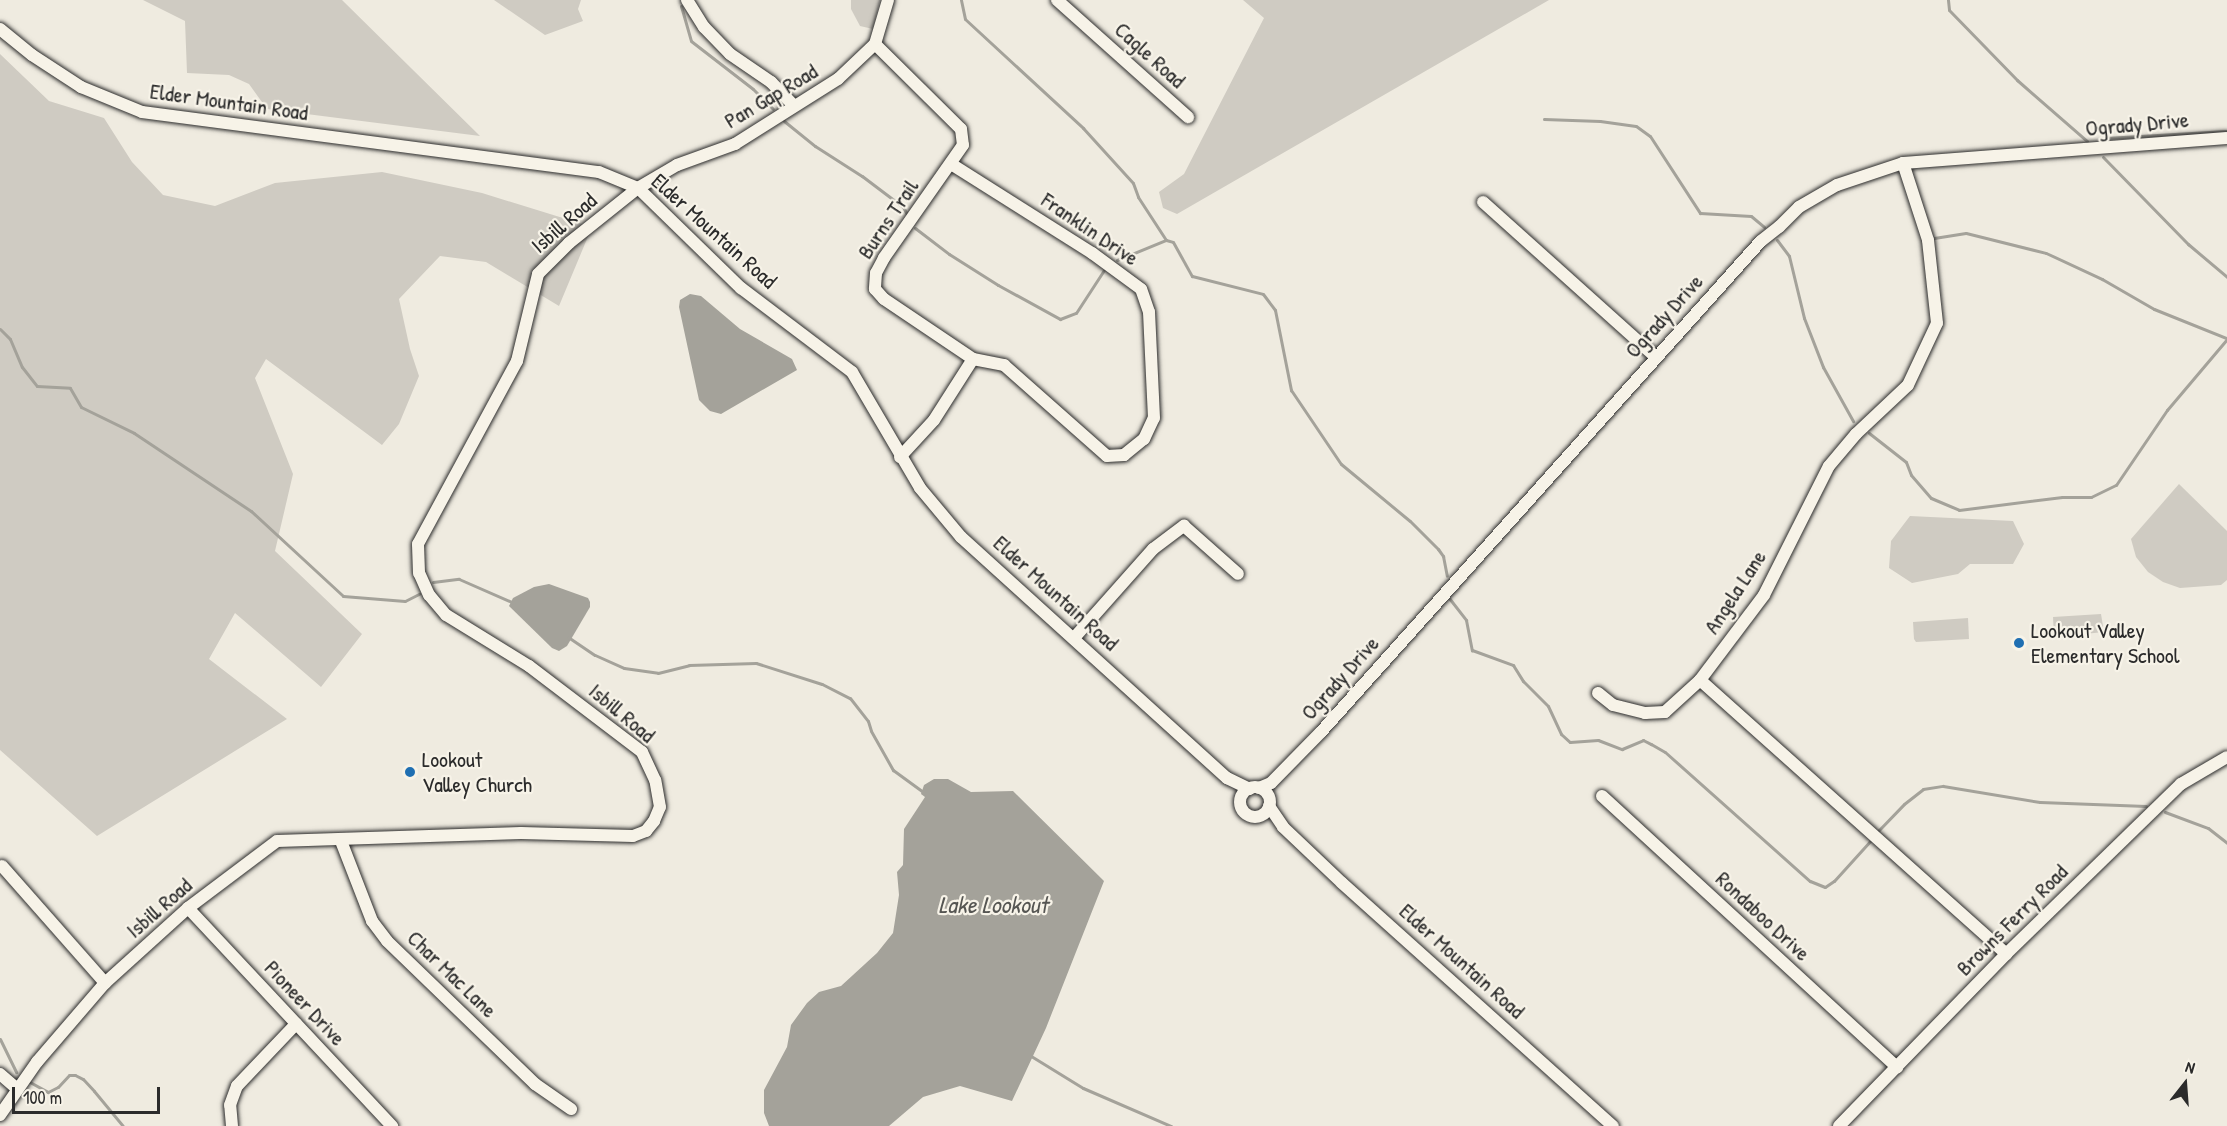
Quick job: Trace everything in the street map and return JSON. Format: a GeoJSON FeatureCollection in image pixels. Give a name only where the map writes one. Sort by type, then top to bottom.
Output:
{"type":"FeatureCollection","features":[{"type":"Feature","properties":{"kind":"street"},"geometry":{"type":"LineString","coordinates":[[687,0],[705,27],[729,54],[771,82],[794,105]]}},
{"type":"Feature","properties":{"kind":"street"},"geometry":{"type":"LineString","coordinates":[[888,0],[875,44],[961,129],[963,145],[951,164]]}},
{"type":"Feature","properties":{"kind":"street","name":"Cagle Road"},"geometry":{"type":"LineString","coordinates":[[1057,0],[1188,117]]}},
{"type":"Feature","properties":{"kind":"street","name":"Elder Mountain Road"},"geometry":{"type":"LineString","coordinates":[[0,29],[4,35],[81,87],[142,112],[599,172],[638,189],[741,288],[852,372],[920,488],[961,537],[1227,778],[1240,799],[1244,812],[1283,827]]}},
{"type":"Feature","properties":{"kind":"street","name":"Pan Gap Road"},"geometry":{"type":"LineString","coordinates":[[638,189],[677,165],[735,144],[838,79],[875,44]]}},
{"type":"Feature","properties":{"kind":"street","name":"Ogrady Drive"},"geometry":{"type":"LineString","coordinates":[[1262,795],[1761,241],[1799,207],[1837,185],[1904,163],[2227,138]]}},
{"type":"Feature","properties":{"kind":"street","name":"Angela Lane"},"geometry":{"type":"LineString","coordinates":[[1598,693],[1613,705],[1645,713],[1665,712],[1700,680],[1764,595],[1829,466],[1856,434],[1906,388],[1937,323],[1928,240],[1904,163]]}},
{"type":"Feature","properties":{"kind":"street","name":"Burns Trail"},"geometry":{"type":"LineString","coordinates":[[951,164],[884,258],[873,283],[884,299],[973,359]]}},
{"type":"Feature","properties":{"kind":"street","name":"Franklin Drive"},"geometry":{"type":"LineString","coordinates":[[951,164],[1092,253],[1141,289],[1149,312],[1154,418],[1143,439],[1124,455],[1107,456],[1004,365],[973,359]]}},
{"type":"Feature","properties":{"kind":"street","name":"Isbill Road"},"geometry":{"type":"LineString","coordinates":[[0,1115],[16,1088],[105,983],[188,908],[277,841],[341,841],[521,833],[633,836],[646,831],[654,821],[660,807],[655,780],[642,752],[529,666],[446,615],[429,595],[419,573],[418,544],[517,362],[538,274],[569,243],[638,189]]}},
{"type":"Feature","properties":{"kind":"street"},"geometry":{"type":"LineString","coordinates":[[1483,202],[1656,357]]}},
{"type":"Feature","properties":{"kind":"street"},"geometry":{"type":"LineString","coordinates":[[900,457],[934,420],[973,359]]}},
{"type":"Feature","properties":{"kind":"street"},"geometry":{"type":"LineString","coordinates":[[1074,638],[1153,549],[1184,526],[1238,574]]}},
{"type":"Feature","properties":{"kind":"street"},"geometry":{"type":"LineString","coordinates":[[1700,680],[2006,954]]}},
{"type":"Feature","properties":{"kind":"street","name":"Browns Ferry Road"},"geometry":{"type":"LineString","coordinates":[[1839,1126],[2006,954],[2181,784],[2227,757]]}},
{"type":"Feature","properties":{"kind":"street","name":"Elder Mountain Road"},"geometry":{"type":"LineString","coordinates":[[1227,778],[1262,795],[1283,827],[1612,1126]]}},
{"type":"Feature","properties":{"kind":"street"},"geometry":{"type":"LineString","coordinates":[[1240,799],[1262,795],[1265,813],[1256,817]]}},
{"type":"Feature","properties":{"kind":"street","name":"Rondaboo Drive"},"geometry":{"type":"LineString","coordinates":[[1602,796],[1897,1067]]}},
{"type":"Feature","properties":{"kind":"street","name":"Char Mac Lane"},"geometry":{"type":"LineString","coordinates":[[341,841],[372,921],[387,941],[535,1084],[571,1109]]}},
{"type":"Feature","properties":{"kind":"street"},"geometry":{"type":"LineString","coordinates":[[2,866],[105,983]]}},
{"type":"Feature","properties":{"kind":"street","name":"Pioneer Drive"},"geometry":{"type":"LineString","coordinates":[[188,908],[392,1126]]}},
{"type":"Feature","properties":{"kind":"street"},"geometry":{"type":"LineString","coordinates":[[232,1126],[230,1105],[237,1086],[296,1024]]}},
{"type":"Feature","properties":{"kind":"street"},"geometry":{"type":"LineString","coordinates":[[0,1074],[16,1088]]}},
{"type":"Feature","properties":{"kind":"shaded area"},"geometry":{"type":"Polygon","coordinates":[[[143,0],[342,0],[480,136],[267,109],[249,84],[229,75],[187,73],[185,21],[143,0]]]}},
{"type":"Feature","properties":{"kind":"shaded area"},"geometry":{"type":"Polygon","coordinates":[[[494,0],[581,0],[578,9],[583,21],[545,35],[494,0]]]}},
{"type":"Feature","properties":{"kind":"shaded area"},"geometry":{"type":"Polygon","coordinates":[[[851,0],[880,0],[873,29],[860,26],[851,9],[851,0]]]}},
{"type":"Feature","properties":{"kind":"shaded area"},"geometry":{"type":"Polygon","coordinates":[[[1243,0],[1549,0],[1177,214],[1163,208],[1159,192],[1184,174],[1264,18],[1243,0]]]}},
{"type":"Feature","properties":{"kind":"shaded area"},"geometry":{"type":"Polygon","coordinates":[[[0,54],[49,101],[104,118],[132,162],[163,195],[215,206],[275,183],[382,172],[482,193],[592,227],[559,306],[486,262],[440,256],[399,299],[410,349],[419,376],[399,424],[382,445],[266,359],[255,378],[293,474],[275,551],[362,634],[321,687],[235,613],[209,659],[287,719],[97,836],[0,750],[0,54]]]}},
{"type":"Feature","properties":{"kind":"shaded area"},"geometry":{"type":"Polygon","coordinates":[[[2179,484],[2227,531],[2227,580],[2221,585],[2180,588],[2163,582],[2148,572],[2136,557],[2131,539],[2179,484]]]}},
{"type":"Feature","properties":{"kind":"shaded area"},"geometry":{"type":"Polygon","coordinates":[[[1910,516],[2013,521],[2024,544],[2013,564],[1970,564],[1958,574],[1912,583],[1889,568],[1891,541],[1910,516]]]}},
{"type":"Feature","properties":{"kind":"shaded area"},"geometry":{"type":"Polygon","coordinates":[[[2101,614],[2104,632],[2054,637],[2053,617],[2101,614]]]}},
{"type":"Feature","properties":{"kind":"shaded area"},"geometry":{"type":"Polygon","coordinates":[[[1968,618],[1969,639],[1916,642],[1914,639],[1913,622],[1968,618]]]}},
{"type":"Feature","properties":{"kind":"water"},"geometry":{"type":"Polygon","coordinates":[[[690,294],[701,296],[740,329],[792,359],[797,370],[721,414],[710,411],[699,400],[679,307],[680,300],[690,294]]]}},
{"type":"Feature","properties":{"kind":"water"},"geometry":{"type":"Polygon","coordinates":[[[549,584],[588,598],[590,602],[590,607],[567,646],[559,651],[552,648],[509,606],[513,598],[534,587],[549,584]]]}},
{"type":"Feature","properties":{"kind":"water","name":"Lake Lookout"},"geometry":{"type":"Polygon","coordinates":[[[934,779],[948,779],[971,792],[1013,791],[1104,881],[1046,1028],[1012,1101],[960,1086],[923,1097],[889,1126],[769,1126],[764,1113],[764,1090],[787,1047],[791,1025],[807,1003],[819,992],[841,986],[877,953],[893,933],[899,895],[897,872],[903,865],[904,829],[925,797],[921,794],[924,785],[934,779]]]}},
{"type":"Feature","properties":{"kind":"waterway"},"geometry":{"type":"LineString","coordinates":[[961,0],[965,19],[1083,128],[1133,183],[1138,197],[1166,240],[1173,242],[1192,276],[1263,294],[1275,310],[1291,390],[1341,464],[1410,521],[1438,549],[1443,556],[1447,576]]}},
{"type":"Feature","properties":{"kind":"waterway"},"geometry":{"type":"LineString","coordinates":[[1948,0],[1949,10],[2017,80],[2087,141]]}},
{"type":"Feature","properties":{"kind":"waterway"},"geometry":{"type":"LineString","coordinates":[[681,6],[691,41],[753,89],[773,109]]}},
{"type":"Feature","properties":{"kind":"waterway"},"geometry":{"type":"LineString","coordinates":[[1544,119],[1600,121],[1636,126],[1650,136],[1700,213],[1751,216],[1764,227]]}},
{"type":"Feature","properties":{"kind":"waterway"},"geometry":{"type":"LineString","coordinates":[[784,121],[815,146],[862,176],[903,207],[908,216]]}},
{"type":"Feature","properties":{"kind":"waterway"},"geometry":{"type":"LineString","coordinates":[[2105,138],[2227,131]]}},
{"type":"Feature","properties":{"kind":"waterway"},"geometry":{"type":"LineString","coordinates":[[2103,157],[2188,244],[2227,277]]}},
{"type":"Feature","properties":{"kind":"waterway"},"geometry":{"type":"LineString","coordinates":[[915,228],[949,254],[998,285],[1060,319],[1076,313],[1104,270]]}},
{"type":"Feature","properties":{"kind":"waterway"},"geometry":{"type":"LineString","coordinates":[[1934,238],[1966,233],[2046,253],[2102,279],[2154,309],[2226,338]]}},
{"type":"Feature","properties":{"kind":"waterway"},"geometry":{"type":"LineString","coordinates":[[1117,260],[1166,240]]}},
{"type":"Feature","properties":{"kind":"waterway"},"geometry":{"type":"LineString","coordinates":[[1777,240],[1789,256],[1804,318],[1823,367],[1853,421]]}},
{"type":"Feature","properties":{"kind":"waterway"},"geometry":{"type":"LineString","coordinates":[[0,329],[10,339],[22,367],[37,386],[70,388],[81,407],[134,433],[251,511],[343,596],[405,601],[419,594]]}},
{"type":"Feature","properties":{"kind":"waterway"},"geometry":{"type":"LineString","coordinates":[[1869,433],[1906,462],[1911,475],[1931,498],[1959,510],[2062,497],[2091,497],[2116,485],[2167,410],[2227,339]]}},
{"type":"Feature","properties":{"kind":"waterway"},"geometry":{"type":"LineString","coordinates":[[433,582],[459,579],[514,603]]}},
{"type":"Feature","properties":{"kind":"waterway"},"geometry":{"type":"LineString","coordinates":[[1449,598],[1466,620],[1472,650],[1513,665],[1523,681],[1548,706],[1561,734],[1570,742],[1598,740],[1622,749],[1643,740],[1665,752],[1810,881],[1825,887],[1834,881],[1871,840]]}},
{"type":"Feature","properties":{"kind":"waterway"},"geometry":{"type":"LineString","coordinates":[[568,637],[595,655],[624,668],[658,673],[689,665],[756,663],[822,684],[850,698],[868,721],[871,731],[893,770],[925,793]]}},
{"type":"Feature","properties":{"kind":"waterway"},"geometry":{"type":"LineString","coordinates":[[1878,831],[1904,804],[1923,789],[1943,786],[2040,802],[2146,806]]}},
{"type":"Feature","properties":{"kind":"waterway"},"geometry":{"type":"LineString","coordinates":[[2165,812],[2208,828],[2227,843]]}},
{"type":"Feature","properties":{"kind":"waterway"},"geometry":{"type":"LineString","coordinates":[[0,1039],[16,1072]]}},
{"type":"Feature","properties":{"kind":"waterway"},"geometry":{"type":"LineString","coordinates":[[1031,1056],[1083,1088],[1171,1126]]}},
{"type":"Feature","properties":{"kind":"waterway"},"geometry":{"type":"LineString","coordinates":[[28,1081],[48,1092],[58,1087],[69,1075],[75,1075],[83,1079],[123,1126]]}},
{"type":"Feature","properties":{"kind":"place","name":"Lookout Valley Elementary School"},"geometry":{"type":"Point","coordinates":[2019,643]}},
{"type":"Feature","properties":{"kind":"place","name":"Lookout Valley Church"},"geometry":{"type":"Point","coordinates":[410,772]}}]}
